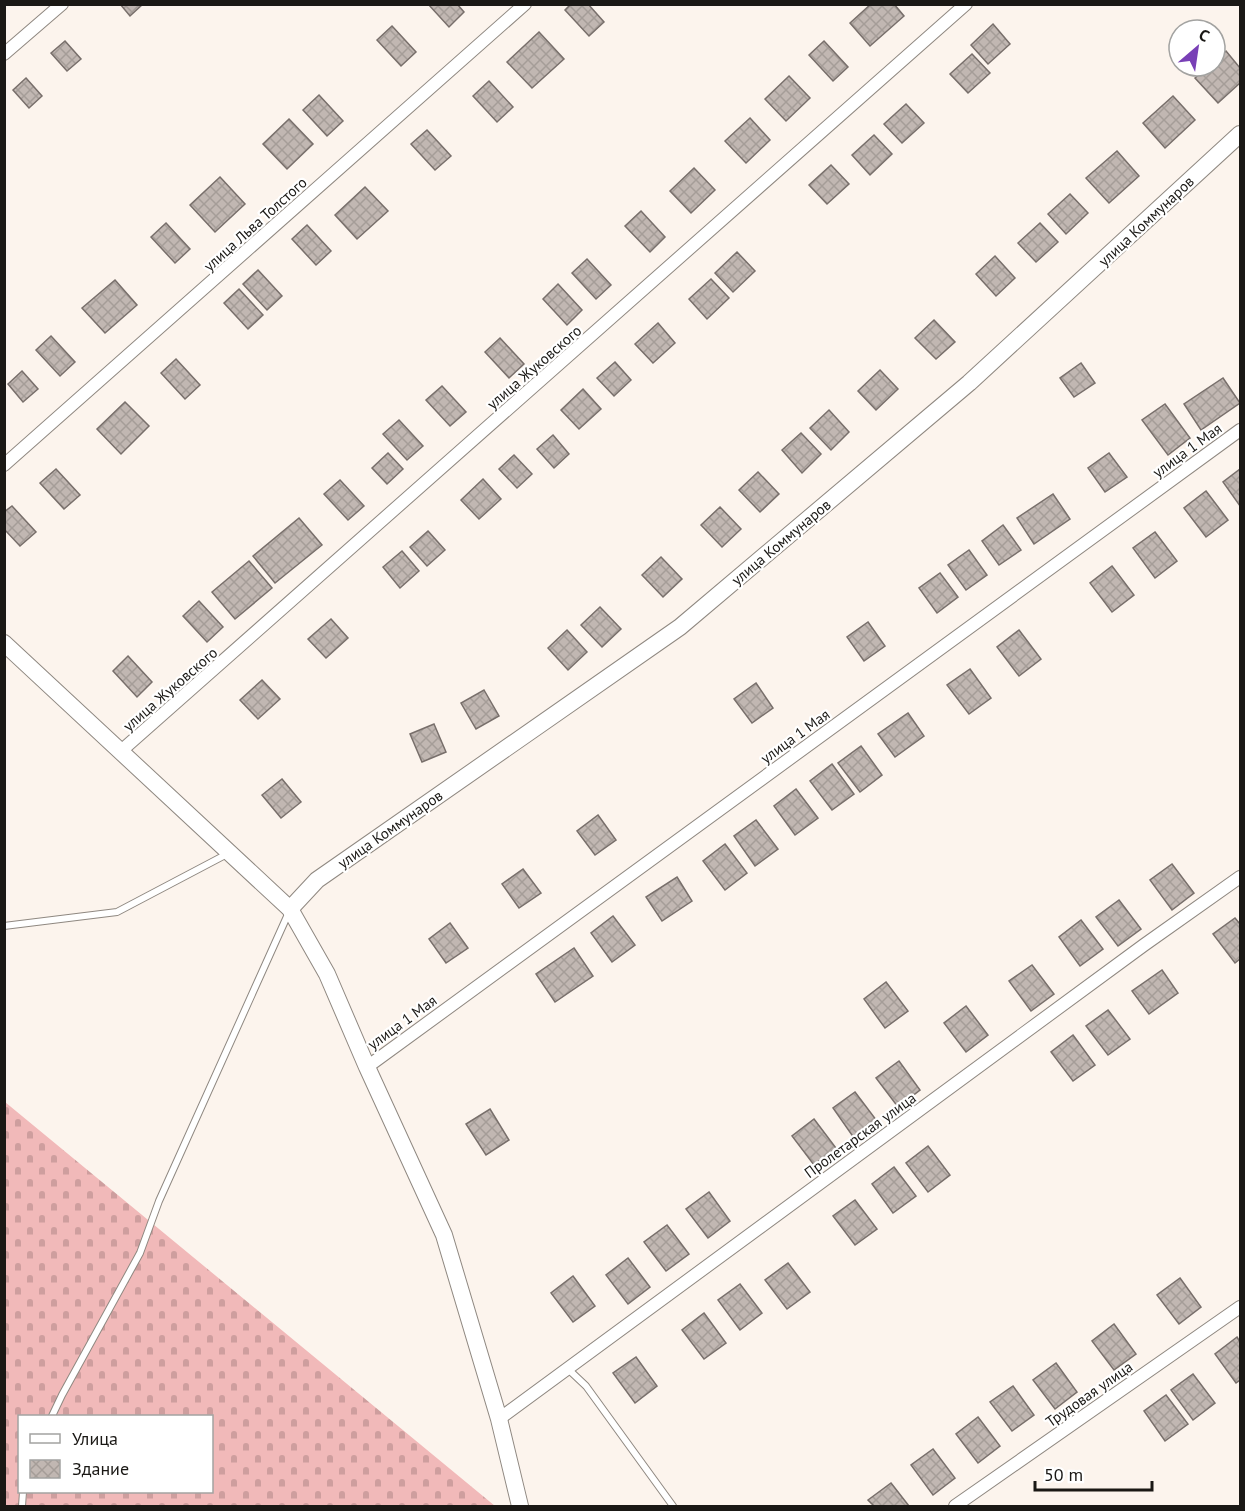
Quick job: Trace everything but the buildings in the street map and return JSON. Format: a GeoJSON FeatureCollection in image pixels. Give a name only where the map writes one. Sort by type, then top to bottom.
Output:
{"type":"FeatureCollection","features":[{"type":"Feature","properties":{"kind":"main road","name":"улица Коммунаров"},"geometry":{"type":"LineString","coordinates":[[290,909],[316,880],[680,627],[969,383],[1240,134]]}},
{"type":"Feature","properties":{"kind":"main road"},"geometry":{"type":"LineString","coordinates":[[4,643],[290,909],[327,974],[444,1235],[499,1419],[520,1506]]}},
{"type":"Feature","properties":{"kind":"street"},"geometry":{"type":"LineString","coordinates":[[4,54],[62,4]]}},
{"type":"Feature","properties":{"kind":"street","name":"улица Льва Толстого"},"geometry":{"type":"LineString","coordinates":[[4,465],[525,4]]}},
{"type":"Feature","properties":{"kind":"street","name":"улица Жуковского"},"geometry":{"type":"LineString","coordinates":[[122,751],[966,4]]}},
{"type":"Feature","properties":{"kind":"street","name":"улица 1 Мая"},"geometry":{"type":"LineString","coordinates":[[367,1067],[1240,430]]}},
{"type":"Feature","properties":{"kind":"street","name":"Пролетарская улица"},"geometry":{"type":"LineString","coordinates":[[499,1419],[1240,877]]}},
{"type":"Feature","properties":{"kind":"street","name":"Трудовая улица"},"geometry":{"type":"LineString","coordinates":[[955,1506],[1240,1306]]}},
{"type":"Feature","properties":{"kind":"lane"},"geometry":{"type":"LineString","coordinates":[[4,926],[117,912],[230,852]]}},
{"type":"Feature","properties":{"kind":"lane"},"geometry":{"type":"LineString","coordinates":[[52,1415],[140,1253],[159,1201],[290,909]]}},
{"type":"Feature","properties":{"kind":"lane"},"geometry":{"type":"LineString","coordinates":[[568,1369],[586,1386],[673,1506]]}},
{"type":"Feature","properties":{"kind":"green space"},"geometry":{"type":"Polygon","coordinates":[[[5,1102],[495,1506],[5,1506],[5,1102]]]}}]}
